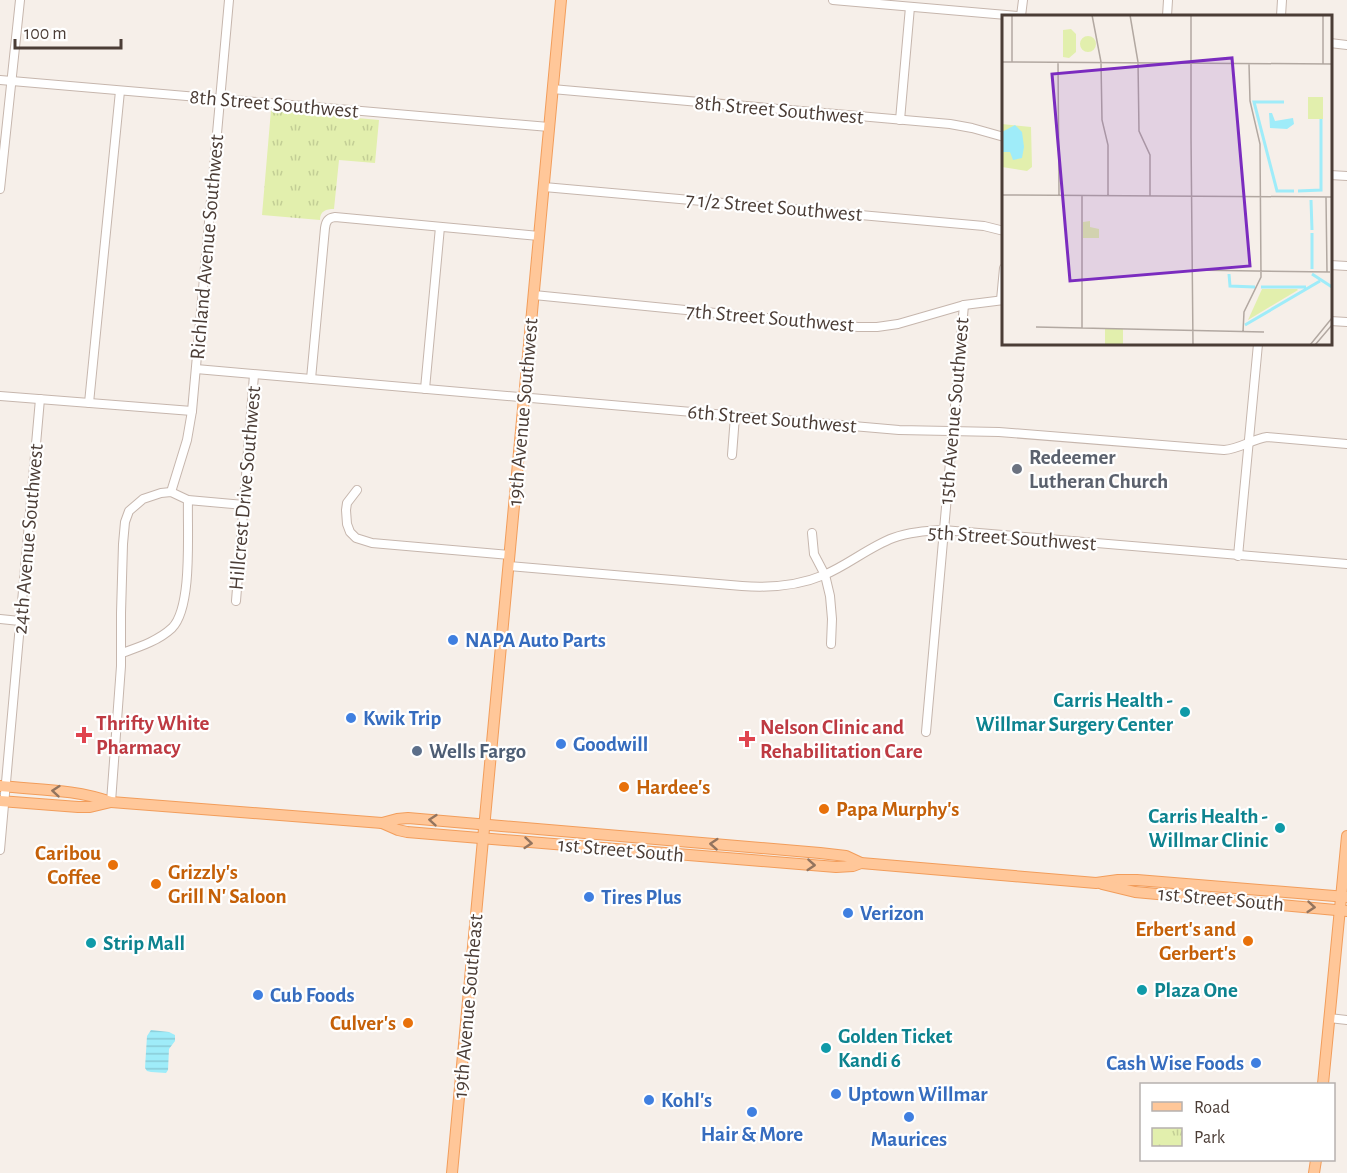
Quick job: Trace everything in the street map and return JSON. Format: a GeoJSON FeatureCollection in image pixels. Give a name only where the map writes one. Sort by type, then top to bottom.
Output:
{"type":"FeatureCollection","features":[{"type":"Feature","properties":{"kind":"main road","name":"19th Avenue Southwest"},"geometry":{"type":"LineString","coordinates":[[485,825],[561,0]]}},
{"type":"Feature","properties":{"kind":"main road","name":"1st Street South"},"geometry":{"type":"LineString","coordinates":[[3,787],[77,793],[111,802],[382,823],[407,832],[484,839],[837,867],[861,863]]}},
{"type":"Feature","properties":{"kind":"main road","name":"1st Street South"},"geometry":{"type":"LineString","coordinates":[[2,801],[78,807],[111,802]]}},
{"type":"Feature","properties":{"kind":"main road","name":"1st Street South"},"geometry":{"type":"LineString","coordinates":[[382,823],[408,818],[820,853],[846,856],[861,863],[1096,882],[1137,880],[1344,897]]}},
{"type":"Feature","properties":{"kind":"main road","name":"19th Avenue Southeast"},"geometry":{"type":"LineString","coordinates":[[452,1173],[485,825]]}},
{"type":"Feature","properties":{"kind":"main road"},"geometry":{"type":"LineString","coordinates":[[1323,1083],[1343,910],[1347,836]]}},
{"type":"Feature","properties":{"kind":"main road","name":"1st Street South"},"geometry":{"type":"LineString","coordinates":[[1096,882],[1135,892],[1343,910]]}},
{"type":"Feature","properties":{"kind":"street"},"geometry":{"type":"LineString","coordinates":[[0,189],[20,0]]}},
{"type":"Feature","properties":{"kind":"street","name":"Richland Avenue Southwest"},"geometry":{"type":"LineString","coordinates":[[171,492],[187,440],[192,411],[230,0]]}},
{"type":"Feature","properties":{"kind":"street"},"geometry":{"type":"LineString","coordinates":[[833,0],[1008,15]]}},
{"type":"Feature","properties":{"kind":"street"},"geometry":{"type":"LineString","coordinates":[[1020,15],[1023,0]]}},
{"type":"Feature","properties":{"kind":"street"},"geometry":{"type":"LineString","coordinates":[[1167,15],[1168,0]]}},
{"type":"Feature","properties":{"kind":"street"},"geometry":{"type":"LineString","coordinates":[[1281,15],[1282,0]]}},
{"type":"Feature","properties":{"kind":"street"},"geometry":{"type":"LineString","coordinates":[[900,120],[910,7]]}},
{"type":"Feature","properties":{"kind":"street"},"geometry":{"type":"LineString","coordinates":[[1332,43],[1347,45]]}},
{"type":"Feature","properties":{"kind":"street","name":"8th Street Southwest"},"geometry":{"type":"LineString","coordinates":[[0,80],[549,127]]}},
{"type":"Feature","properties":{"kind":"street","name":"8th Street Southwest"},"geometry":{"type":"LineString","coordinates":[[552,89],[961,126],[1002,136]]}},
{"type":"Feature","properties":{"kind":"street"},"geometry":{"type":"LineString","coordinates":[[89,403],[120,91]]}},
{"type":"Feature","properties":{"kind":"street"},"geometry":{"type":"LineString","coordinates":[[1332,175],[1347,176]]}},
{"type":"Feature","properties":{"kind":"street","name":"7 1/2 Street Southwest"},"geometry":{"type":"LineString","coordinates":[[544,187],[984,226],[1002,230]]}},
{"type":"Feature","properties":{"kind":"street"},"geometry":{"type":"LineString","coordinates":[[311,379],[324,228],[327,220],[335,218],[539,236]]}},
{"type":"Feature","properties":{"kind":"street"},"geometry":{"type":"LineString","coordinates":[[425,389],[440,227]]}},
{"type":"Feature","properties":{"kind":"street"},"geometry":{"type":"LineString","coordinates":[[1332,265],[1347,266]]}},
{"type":"Feature","properties":{"kind":"street","name":"7th Street Southwest"},"geometry":{"type":"LineString","coordinates":[[534,295],[858,327],[898,324],[964,305],[1002,300]]}},
{"type":"Feature","properties":{"kind":"street","name":"15th Avenue Southwest"},"geometry":{"type":"LineString","coordinates":[[926,732],[964,305]]}},
{"type":"Feature","properties":{"kind":"street"},"geometry":{"type":"LineString","coordinates":[[1332,321],[1347,322]]}},
{"type":"Feature","properties":{"kind":"street"},"geometry":{"type":"LineString","coordinates":[[1238,556],[1258,345]]}},
{"type":"Feature","properties":{"kind":"street","name":"6th Street Southwest"},"geometry":{"type":"LineString","coordinates":[[196,369],[900,430],[999,432],[1224,450],[1261,438],[1274,437],[1347,444]]}},
{"type":"Feature","properties":{"kind":"street","name":"Hillcrest Drive Southwest"},"geometry":{"type":"LineString","coordinates":[[236,601],[254,375]]}},
{"type":"Feature","properties":{"kind":"street"},"geometry":{"type":"LineString","coordinates":[[0,396],[192,411]]}},
{"type":"Feature","properties":{"kind":"street","name":"24th Avenue Southwest"},"geometry":{"type":"LineString","coordinates":[[0,850],[3,787],[40,399]]}},
{"type":"Feature","properties":{"kind":"street"},"geometry":{"type":"LineString","coordinates":[[732,455],[735,416]]}},
{"type":"Feature","properties":{"kind":"street","name":"5th Street Southwest"},"geometry":{"type":"LineString","coordinates":[[357,490],[347,503],[346,517],[350,532],[359,540],[509,561],[759,587],[796,584],[825,575],[894,538],[912,533],[944,530],[1347,564]]}},
{"type":"Feature","properties":{"kind":"street"},"geometry":{"type":"LineString","coordinates":[[111,802],[122,653],[123,544],[125,522],[129,511],[142,499],[171,492],[188,500],[244,505]]}},
{"type":"Feature","properties":{"kind":"street"},"geometry":{"type":"LineString","coordinates":[[122,653],[163,636],[174,627],[180,616],[187,586],[188,500]]}},
{"type":"Feature","properties":{"kind":"street"},"geometry":{"type":"LineString","coordinates":[[812,532],[814,554],[825,575],[831,606],[831,644]]}},
{"type":"Feature","properties":{"kind":"street"},"geometry":{"type":"LineString","coordinates":[[0,619],[20,621]]}},
{"type":"Feature","properties":{"kind":"street"},"geometry":{"type":"LineString","coordinates":[[1329,1018],[1347,1020]]}},
{"type":"Feature","properties":{"kind":"green space"},"geometry":{"type":"Polygon","coordinates":[[[271,110],[379,120],[375,163],[339,160],[334,209],[324,211],[320,220],[262,215],[271,110]]]}},
{"type":"Feature","properties":{"kind":"water"},"geometry":{"type":"Polygon","coordinates":[[[151,1030],[175,1035],[175,1041],[169,1049],[166,1073],[151,1072],[145,1068],[147,1036],[151,1030]]]}},
{"type":"Feature","properties":{"kind":"place","name":"Redeemer Lutheran Church"},"geometry":{"type":"Point","coordinates":[1017,469]}},
{"type":"Feature","properties":{"kind":"place","name":"NAPA Auto Parts"},"geometry":{"type":"Point","coordinates":[453,640]}},
{"type":"Feature","properties":{"kind":"place","name":"Carris Health - Willmar Surgery Center"},"geometry":{"type":"Point","coordinates":[1185,712]}},
{"type":"Feature","properties":{"kind":"place","name":"Kwik Trip"},"geometry":{"type":"Point","coordinates":[351,718]}},
{"type":"Feature","properties":{"kind":"place","name":"Thrifty White Pharmacy"},"geometry":{"type":"Point","coordinates":[84,735]}},
{"type":"Feature","properties":{"kind":"place","name":"Nelson Clinic and Rehabilitation Care"},"geometry":{"type":"Point","coordinates":[747,739]}},
{"type":"Feature","properties":{"kind":"place","name":"Goodwill"},"geometry":{"type":"Point","coordinates":[561,744]}},
{"type":"Feature","properties":{"kind":"place","name":"Wells Fargo"},"geometry":{"type":"Point","coordinates":[417,751]}},
{"type":"Feature","properties":{"kind":"place","name":"Hardee's"},"geometry":{"type":"Point","coordinates":[624,787]}},
{"type":"Feature","properties":{"kind":"place","name":"Papa Murphy's"},"geometry":{"type":"Point","coordinates":[824,809]}},
{"type":"Feature","properties":{"kind":"place","name":"Carris Health - Willmar Clinic"},"geometry":{"type":"Point","coordinates":[1280,828]}},
{"type":"Feature","properties":{"kind":"place","name":"Caribou Coffee"},"geometry":{"type":"Point","coordinates":[113,865]}},
{"type":"Feature","properties":{"kind":"place","name":"Grizzly's Grill N' Saloon"},"geometry":{"type":"Point","coordinates":[156,884]}},
{"type":"Feature","properties":{"kind":"place","name":"Tires Plus"},"geometry":{"type":"Point","coordinates":[589,897]}},
{"type":"Feature","properties":{"kind":"place","name":"Verizon"},"geometry":{"type":"Point","coordinates":[848,913]}},
{"type":"Feature","properties":{"kind":"place","name":"Erbert's and Gerbert's"},"geometry":{"type":"Point","coordinates":[1248,941]}},
{"type":"Feature","properties":{"kind":"place","name":"Strip Mall"},"geometry":{"type":"Point","coordinates":[91,943]}},
{"type":"Feature","properties":{"kind":"place","name":"Plaza One"},"geometry":{"type":"Point","coordinates":[1142,990]}},
{"type":"Feature","properties":{"kind":"place","name":"Cub Foods"},"geometry":{"type":"Point","coordinates":[258,995]}},
{"type":"Feature","properties":{"kind":"place","name":"Culver's"},"geometry":{"type":"Point","coordinates":[408,1023]}},
{"type":"Feature","properties":{"kind":"place","name":"Golden Ticket Kandi 6"},"geometry":{"type":"Point","coordinates":[826,1048]}},
{"type":"Feature","properties":{"kind":"place","name":"Cash Wise Foods"},"geometry":{"type":"Point","coordinates":[1256,1063]}},
{"type":"Feature","properties":{"kind":"place","name":"Uptown Willmar"},"geometry":{"type":"Point","coordinates":[836,1094]}},
{"type":"Feature","properties":{"kind":"place","name":"Kohl's"},"geometry":{"type":"Point","coordinates":[649,1100]}},
{"type":"Feature","properties":{"kind":"place","name":"Hair & More"},"geometry":{"type":"Point","coordinates":[752,1112]}},
{"type":"Feature","properties":{"kind":"place","name":"Maurices"},"geometry":{"type":"Point","coordinates":[909,1117]}}]}
